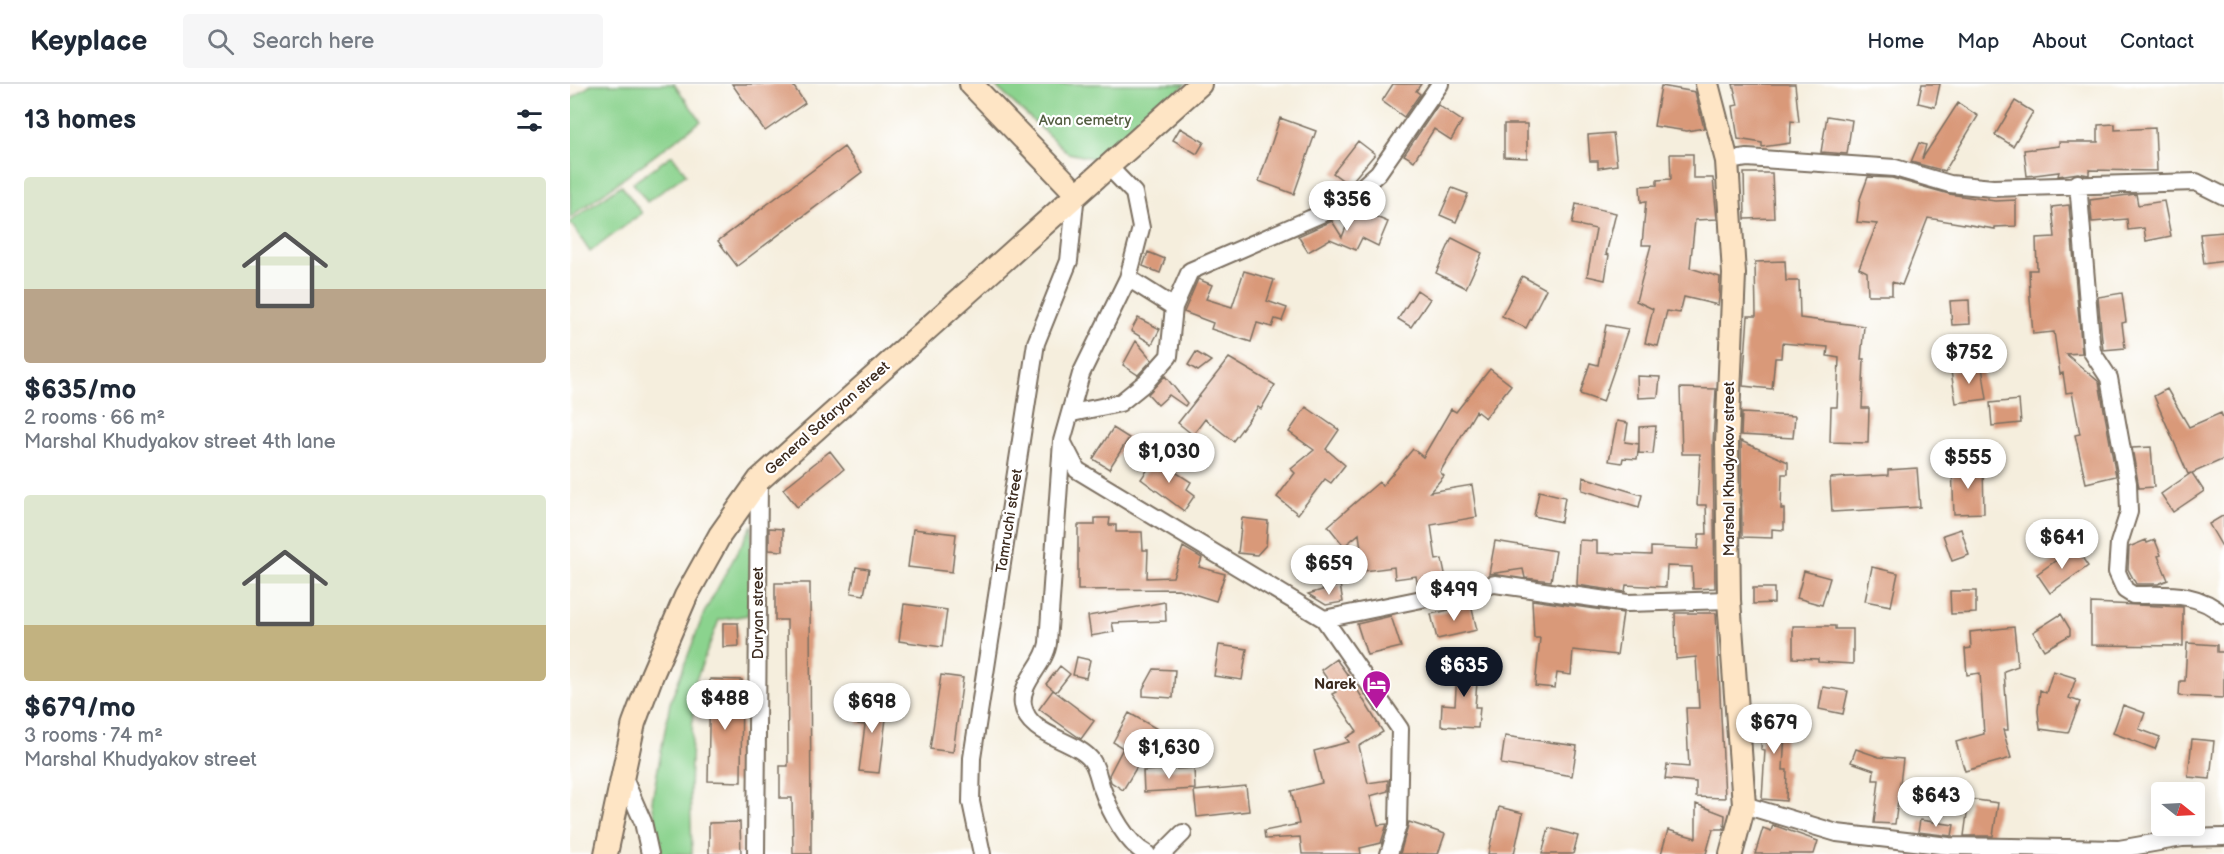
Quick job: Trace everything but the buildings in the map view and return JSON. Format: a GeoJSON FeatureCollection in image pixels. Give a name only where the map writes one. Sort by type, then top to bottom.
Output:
{"type":"FeatureCollection","features":[{"type":"Feature","properties":{"kind":"street"},"geometry":{"type":"LineString","coordinates":[[971,84],[1076,193]]}},
{"type":"Feature","properties":{"kind":"street","name":"General Safaryan street"},"geometry":{"type":"LineString","coordinates":[[606,854],[634,723],[686,596],[720,535],[759,480],[1107,165],[1200,84]]}},
{"type":"Feature","properties":{"kind":"street"},"geometry":{"type":"LineString","coordinates":[[1072,413],[1120,403],[1146,382],[1169,356],[1174,307],[1190,271],[1342,205],[1378,173],[1440,84]]}},
{"type":"Feature","properties":{"kind":"street","name":"Marshal Khudyakov street"},"geometry":{"type":"LineString","coordinates":[[1707,84],[1727,161],[1735,309],[1727,443],[1729,600],[1744,805],[1731,854]]}},
{"type":"Feature","properties":{"kind":"street"},"geometry":{"type":"LineString","coordinates":[[1727,161],[1748,158],[1894,168],[1950,184],[1994,188],[2078,183],[2196,182],[2224,196]]}},
{"type":"Feature","properties":{"kind":"street"},"geometry":{"type":"LineString","coordinates":[[1107,165],[1134,193],[1141,228],[1128,278],[1081,374],[1072,413],[1062,441],[1047,655],[1027,685],[1023,707],[1029,719],[1042,730],[1091,760],[1103,792],[1120,825],[1133,843],[1147,854]]}},
{"type":"Feature","properties":{"kind":"street"},"geometry":{"type":"LineString","coordinates":[[2078,183],[2092,352],[2109,378],[2128,483],[2129,512],[2119,543],[2117,572],[2125,590],[2133,595],[2194,597],[2211,604],[2224,616]]}},
{"type":"Feature","properties":{"kind":"street","name":"Tamruchi street"},"geometry":{"type":"LineString","coordinates":[[982,854],[971,802],[972,758],[1036,343],[1069,261],[1076,193]]}},
{"type":"Feature","properties":{"kind":"street"},"geometry":{"type":"LineString","coordinates":[[1128,278],[1174,307]]}},
{"type":"Feature","properties":{"kind":"street"},"geometry":{"type":"LineString","coordinates":[[1062,441],[1077,470],[1324,619],[1400,729],[1398,825],[1389,854]]}},
{"type":"Feature","properties":{"kind":"street","name":"Duryan street"},"geometry":{"type":"LineString","coordinates":[[756,854],[759,480]]}},
{"type":"Feature","properties":{"kind":"street"},"geometry":{"type":"LineString","coordinates":[[1324,619],[1495,584],[1627,603],[1729,600]]}},
{"type":"Feature","properties":{"kind":"street"},"geometry":{"type":"LineString","coordinates":[[623,776],[643,822],[650,854]]}},
{"type":"Feature","properties":{"kind":"street"},"geometry":{"type":"LineString","coordinates":[[1744,805],[1837,833],[1949,846],[2119,849],[2182,838],[2224,837]]}},
{"type":"Feature","properties":{"kind":"street"},"geometry":{"type":"LineString","coordinates":[[1162,854],[1183,832]]}},
{"type":"Feature","properties":{"kind":"green space"},"geometry":{"type":"Polygon","coordinates":[[[592,84],[674,84],[701,121],[570,218],[570,100],[592,84]]]}},
{"type":"Feature","properties":{"kind":"green space","name":"Avan cemetry"},"geometry":{"type":"Polygon","coordinates":[[[993,84],[1186,84],[1096,159],[1068,153],[993,84]]]}},
{"type":"Feature","properties":{"kind":"green space"},"geometry":{"type":"Polygon","coordinates":[[[672,155],[686,174],[647,202],[633,183],[672,155]]]}},
{"type":"Feature","properties":{"kind":"green space"},"geometry":{"type":"Polygon","coordinates":[[[621,185],[642,213],[590,252],[570,222],[621,185]]]}},
{"type":"Feature","properties":{"kind":"green space"},"geometry":{"type":"Polygon","coordinates":[[[752,525],[748,615],[719,620],[694,685],[690,788],[692,854],[661,854],[652,801],[670,703],[704,613],[752,525]]]}},
{"type":"Feature","properties":{"kind":"place","name":"Narek"},"geometry":{"type":"Point","coordinates":[1377,710]}}]}
